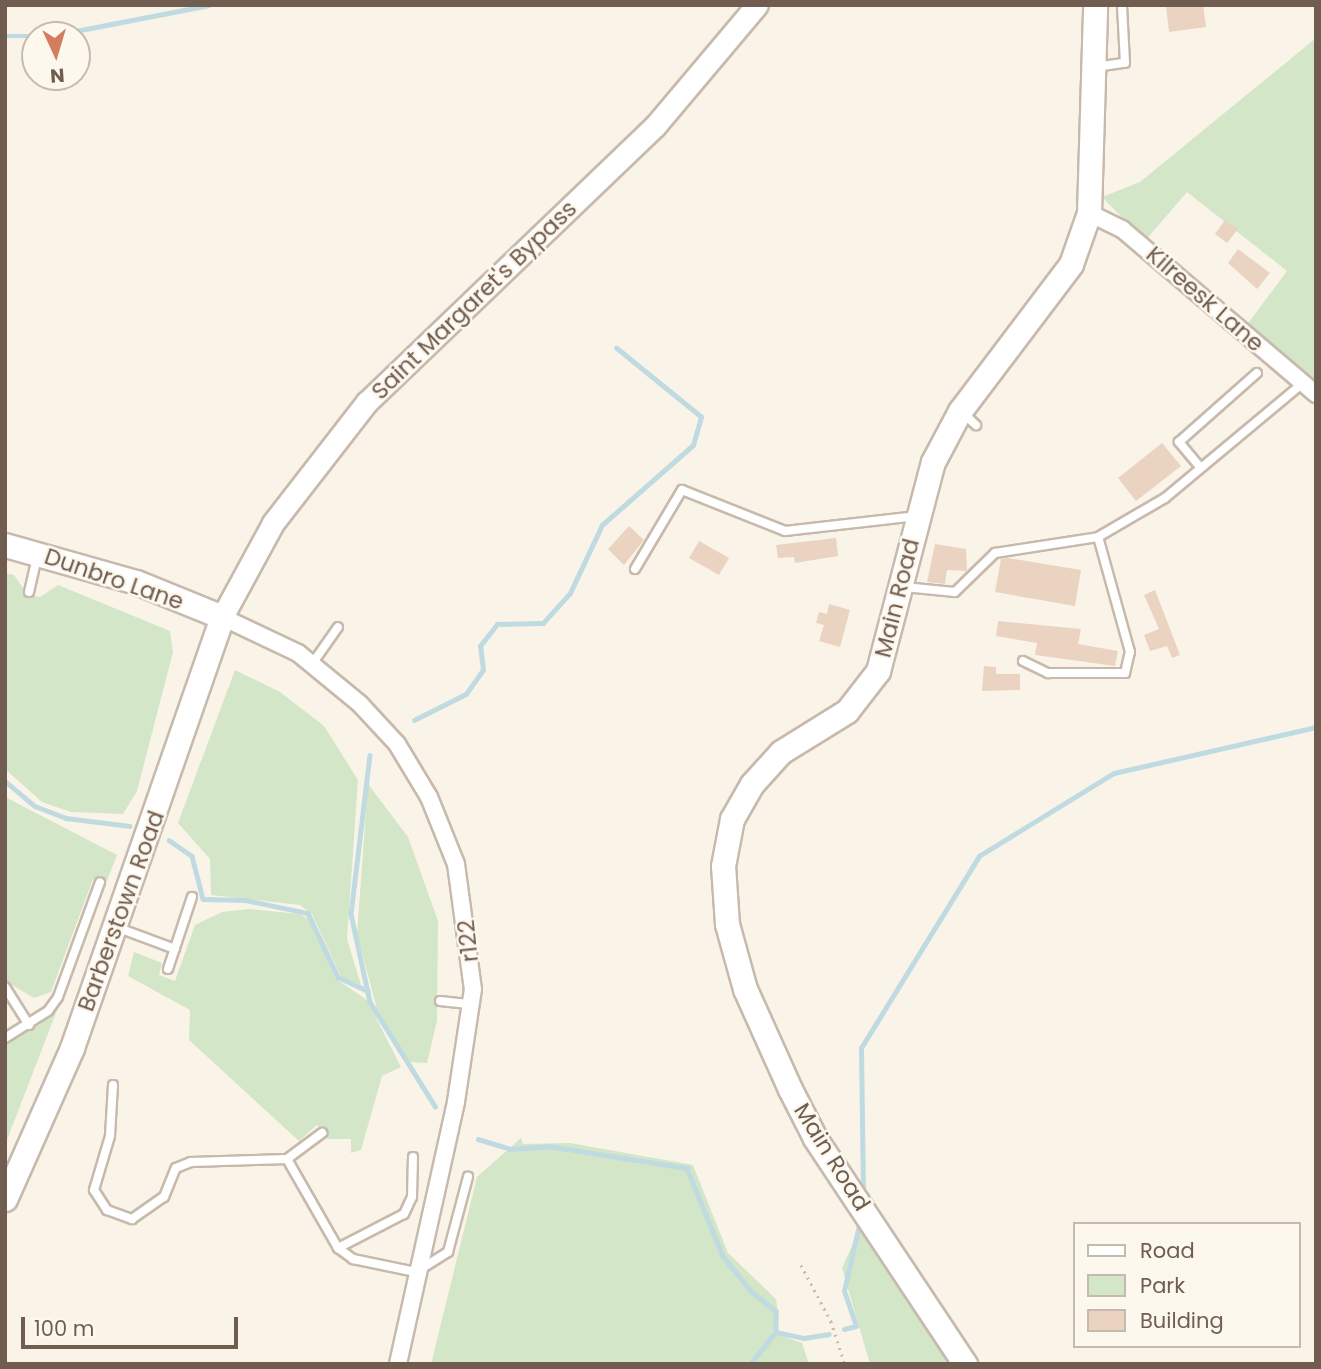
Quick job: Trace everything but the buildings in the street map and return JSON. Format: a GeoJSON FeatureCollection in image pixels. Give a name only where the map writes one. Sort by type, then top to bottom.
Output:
{"type":"FeatureCollection","features":[{"type":"Feature","properties":{"kind":"main road","name":"Main Road"},"geometry":{"type":"LineString","coordinates":[[965,1364],[815,1138],[745,989],[727,924],[723,866],[732,819],[752,784],[781,752],[847,711],[878,671],[933,462],[968,418],[1071,264],[1088,213],[1095,5]]}},
{"type":"Feature","properties":{"kind":"main road","name":"Dunbro Lane"},"geometry":{"type":"LineString","coordinates":[[5,545],[136,582],[222,617]]}},
{"type":"Feature","properties":{"kind":"main road","name":"Barberstown Road"},"geometry":{"type":"LineString","coordinates":[[5,1199],[53,1098],[116,927],[222,617]]}},
{"type":"Feature","properties":{"kind":"street","name":"Saint Margaret's Bypass"},"geometry":{"type":"LineString","coordinates":[[222,617],[273,523],[367,402],[655,126],[757,5]]}},
{"type":"Feature","properties":{"kind":"street","name":"Kilreesk Lane"},"geometry":{"type":"LineString","coordinates":[[1088,213],[1122,229],[1309,389]]}},
{"type":"Feature","properties":{"kind":"street","name":"r122"},"geometry":{"type":"LineString","coordinates":[[222,617],[312,664],[360,704],[397,744],[429,797],[456,864],[468,925],[471,1004],[456,1102],[416,1272],[398,1364]]}},
{"type":"Feature","properties":{"kind":"lane"},"geometry":{"type":"LineString","coordinates":[[1092,68],[1125,63],[1122,5]]}},
{"type":"Feature","properties":{"kind":"lane"},"geometry":{"type":"LineString","coordinates":[[1200,467],[1179,442],[1257,373]]}},
{"type":"Feature","properties":{"kind":"lane"},"geometry":{"type":"LineString","coordinates":[[900,586],[955,592],[995,553],[1098,537],[1165,498],[1200,467],[1309,389]]}},
{"type":"Feature","properties":{"kind":"lane"},"geometry":{"type":"LineString","coordinates":[[635,569],[682,490],[785,531],[917,516]]}},
{"type":"Feature","properties":{"kind":"lane"},"geometry":{"type":"LineString","coordinates":[[1023,661],[1048,673],[1125,673],[1130,652],[1098,537]]}},
{"type":"Feature","properties":{"kind":"lane"},"geometry":{"type":"LineString","coordinates":[[29,592],[38,553]]}},
{"type":"Feature","properties":{"kind":"lane"},"geometry":{"type":"LineString","coordinates":[[312,664],[338,627]]}},
{"type":"Feature","properties":{"kind":"lane"},"geometry":{"type":"LineString","coordinates":[[5,1038],[29,1025],[58,997],[100,882]]}},
{"type":"Feature","properties":{"kind":"lane"},"geometry":{"type":"LineString","coordinates":[[168,969],[192,897]]}},
{"type":"Feature","properties":{"kind":"lane"},"geometry":{"type":"LineString","coordinates":[[116,927],[175,949]]}},
{"type":"Feature","properties":{"kind":"lane"},"geometry":{"type":"LineString","coordinates":[[5,987],[29,1025]]}},
{"type":"Feature","properties":{"kind":"lane"},"geometry":{"type":"LineString","coordinates":[[440,1001],[471,1004]]}},
{"type":"Feature","properties":{"kind":"lane"},"geometry":{"type":"LineString","coordinates":[[113,1085],[110,1136],[94,1190],[107,1210],[132,1219],[147,1212],[164,1197],[176,1168],[191,1162],[287,1159],[322,1133]]}},
{"type":"Feature","properties":{"kind":"lane"},"geometry":{"type":"LineString","coordinates":[[338,1248],[404,1214],[412,1197],[413,1157]]}},
{"type":"Feature","properties":{"kind":"lane"},"geometry":{"type":"LineString","coordinates":[[287,1159],[338,1248],[353,1259],[416,1272],[448,1252],[468,1177]]}},
{"type":"Feature","properties":{"kind":"path"},"geometry":{"type":"LineString","coordinates":[[801,1265],[831,1321],[845,1364]]}},
{"type":"Feature","properties":{"kind":"green space"},"geometry":{"type":"Polygon","coordinates":[[[1316,38],[1316,386],[1246,326],[1287,271],[1187,192],[1145,241],[1102,197],[1140,182],[1316,38]]]}},
{"type":"Feature","properties":{"kind":"green space"},"geometry":{"type":"Polygon","coordinates":[[[5,573],[14,575],[28,595],[40,597],[58,585],[170,631],[173,652],[137,791],[123,814],[71,812],[42,802],[5,769],[5,573]]]}},
{"type":"Feature","properties":{"kind":"green space"},"geometry":{"type":"Polygon","coordinates":[[[235,670],[280,692],[324,726],[358,780],[347,939],[361,985],[341,977],[312,914],[300,905],[211,895],[210,859],[178,823],[235,670]]]}},
{"type":"Feature","properties":{"kind":"green space"},"geometry":{"type":"Polygon","coordinates":[[[368,784],[408,837],[438,921],[437,1021],[427,1063],[409,1062],[377,1009],[357,934],[368,784]]]}},
{"type":"Feature","properties":{"kind":"green space"},"geometry":{"type":"Polygon","coordinates":[[[5,797],[117,855],[5,1145],[5,1044],[41,1024],[56,1004],[102,882],[93,879],[51,992],[34,998],[5,981],[5,797]]]}},
{"type":"Feature","properties":{"kind":"green space"},"geometry":{"type":"Polygon","coordinates":[[[250,909],[300,914],[311,921],[336,979],[367,1000],[401,1067],[382,1076],[361,1150],[351,1153],[351,1139],[328,1139],[317,1125],[299,1141],[189,1040],[190,1010],[128,976],[134,952],[162,963],[159,975],[175,981],[195,925],[222,912],[250,909]]]}},
{"type":"Feature","properties":{"kind":"green space"},"geometry":{"type":"Polygon","coordinates":[[[521,1138],[523,1144],[570,1143],[693,1165],[728,1253],[776,1299],[779,1321],[772,1332],[802,1343],[809,1364],[431,1364],[477,1177],[521,1138]]]}},
{"type":"Feature","properties":{"kind":"green space"},"geometry":{"type":"Polygon","coordinates":[[[862,1224],[915,1303],[950,1364],[870,1364],[842,1268],[862,1224]]]}},
{"type":"Feature","properties":{"kind":"waterway"},"geometry":{"type":"LineString","coordinates":[[91,28],[209,5]]}},
{"type":"Feature","properties":{"kind":"waterway"},"geometry":{"type":"LineString","coordinates":[[5,36],[21,36]]}},
{"type":"Feature","properties":{"kind":"waterway"},"geometry":{"type":"LineString","coordinates":[[414,720],[466,694],[483,670],[480,646],[497,624],[543,623],[570,593],[602,525],[693,445],[701,417],[616,348]]}},
{"type":"Feature","properties":{"kind":"waterway"},"geometry":{"type":"LineString","coordinates":[[863,1192],[861,1048],[979,856],[1114,773],[1316,727]]}},
{"type":"Feature","properties":{"kind":"waterway"},"geometry":{"type":"LineString","coordinates":[[370,755],[351,914],[370,1002],[435,1106]]}},
{"type":"Feature","properties":{"kind":"waterway"},"geometry":{"type":"LineString","coordinates":[[5,781],[35,806],[66,818],[130,826]]}},
{"type":"Feature","properties":{"kind":"waterway"},"geometry":{"type":"LineString","coordinates":[[169,840],[192,856],[203,899],[245,900],[308,913],[338,977],[368,991]]}},
{"type":"Feature","properties":{"kind":"waterway"},"geometry":{"type":"LineString","coordinates":[[478,1139],[510,1149],[549,1146],[687,1168],[723,1256],[751,1291],[776,1311],[776,1332],[751,1364]]}},
{"type":"Feature","properties":{"kind":"waterway"},"geometry":{"type":"LineString","coordinates":[[844,1329],[856,1326],[844,1291],[860,1221]]}},
{"type":"Feature","properties":{"kind":"waterway"},"geometry":{"type":"LineString","coordinates":[[776,1332],[804,1338],[829,1334]]}}]}
